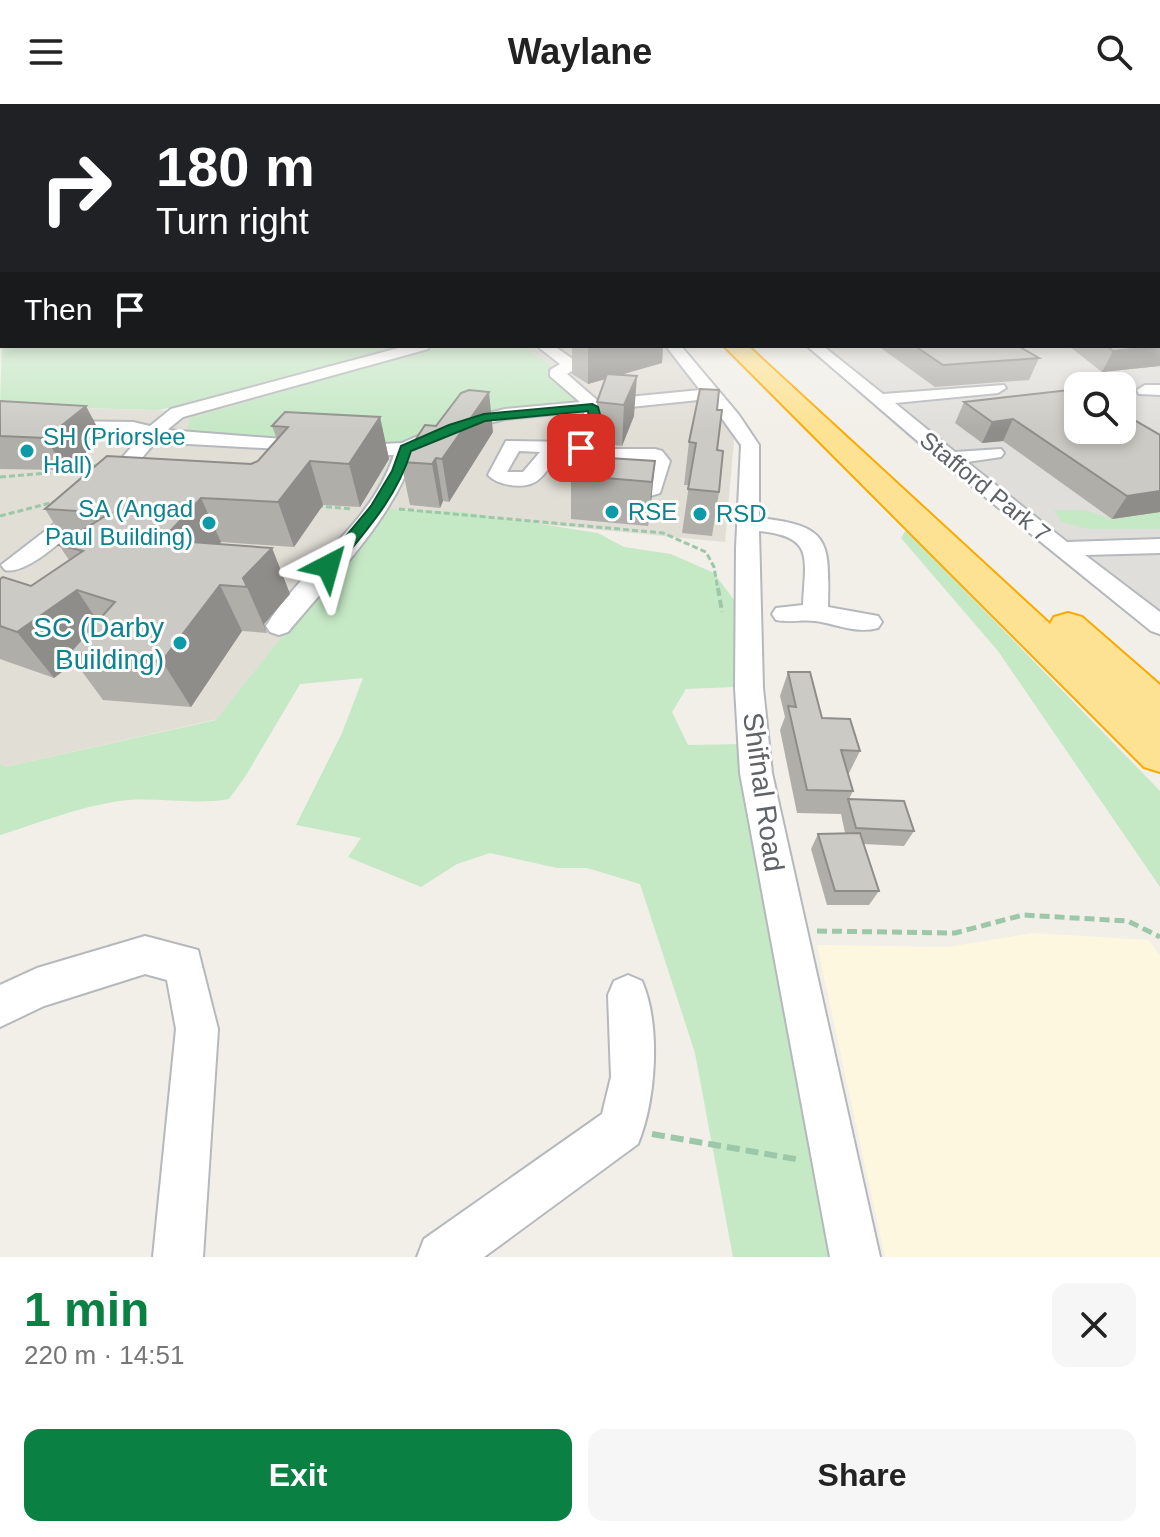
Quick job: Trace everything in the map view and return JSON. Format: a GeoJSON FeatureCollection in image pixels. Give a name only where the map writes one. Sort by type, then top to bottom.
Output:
{"type":"FeatureCollection","features":[{"type":"Feature","properties":{"kind":"highway"},"geometry":{"type":"LineString","coordinates":[[737,348],[1160,754]]}},
{"type":"Feature","properties":{"kind":"highway"},"geometry":{"type":"LineString","coordinates":[[760,348],[1160,710]]}},
{"type":"Feature","properties":{"kind":"street"},"geometry":{"type":"LineString","coordinates":[[13,565],[83,511],[153,433],[177,413],[416,348]]}},
{"type":"Feature","properties":{"kind":"street"},"geometry":{"type":"LineString","coordinates":[[547,348],[571,365]]}},
{"type":"Feature","properties":{"kind":"street"},"geometry":{"type":"LineString","coordinates":[[581,448],[595,418],[592,407],[586,397],[556,373],[571,365],[606,359],[589,348]]}},
{"type":"Feature","properties":{"kind":"street","name":"Shifnal Road"},"geometry":{"type":"LineString","coordinates":[[675,348],[750,445],[749,688],[756,773],[855,1257]]}},
{"type":"Feature","properties":{"kind":"street","name":"Stafford Park 7"},"geometry":{"type":"LineString","coordinates":[[816,348],[949,458],[1160,625]]}},
{"type":"Feature","properties":{"kind":"street"},"geometry":{"type":"LineString","coordinates":[[878,400],[923,399],[998,388]]}},
{"type":"Feature","properties":{"kind":"street"},"geometry":{"type":"LineString","coordinates":[[45,418],[133,427],[153,433],[389,451],[405,449],[453,427],[484,418],[710,394]]}},
{"type":"Feature","properties":{"kind":"street"},"geometry":{"type":"LineString","coordinates":[[552,447],[612,453]]}},
{"type":"Feature","properties":{"kind":"street"},"geometry":{"type":"LineString","coordinates":[[279,626],[376,509],[398,471],[405,449]]}},
{"type":"Feature","properties":{"kind":"street"},"geometry":{"type":"LineString","coordinates":[[949,458],[994,453]]}},
{"type":"Feature","properties":{"kind":"street"},"geometry":{"type":"LineString","coordinates":[[748,523],[801,533],[815,544],[815,612]]}},
{"type":"Feature","properties":{"kind":"street"},"geometry":{"type":"LineString","coordinates":[[1062,549],[1160,546]]}},
{"type":"Feature","properties":{"kind":"street"},"geometry":{"type":"LineString","coordinates":[[785,614],[815,612],[839,620],[869,622]]}},
{"type":"Feature","properties":{"kind":"street"},"geometry":{"type":"LineString","coordinates":[[0,1007],[37,988],[145,955],[184,964],[197,1029],[178,1257]]}},
{"type":"Feature","properties":{"kind":"street"},"geometry":{"type":"LineString","coordinates":[[442,1257],[622,1128],[633,1077],[628,995]]}},
{"type":"Feature","properties":{"kind":"path"},"geometry":{"type":"LineString","coordinates":[[0,477],[73,471],[103,463]]}},
{"type":"Feature","properties":{"kind":"path"},"geometry":{"type":"LineString","coordinates":[[0,516],[103,492]]}},
{"type":"Feature","properties":{"kind":"path"},"geometry":{"type":"LineString","coordinates":[[312,506],[540,519],[663,533],[706,552],[714,567],[724,625]]}},
{"type":"Feature","properties":{"kind":"path"},"geometry":{"type":"LineString","coordinates":[[787,933],[870,930],[955,933],[1023,915],[1128,921],[1160,937]]}},
{"type":"Feature","properties":{"kind":"path"},"geometry":{"type":"LineString","coordinates":[[622,1128],[836,1166]]}},
{"type":"Feature","properties":{"kind":"shaded area"},"geometry":{"type":"Polygon","coordinates":[[[430,348],[665,348],[735,429],[725,542],[383,509],[218,719],[5,767],[0,763],[0,406],[188,411],[292,388],[430,348]]]}},
{"type":"Feature","properties":{"kind":"shaded area"},"geometry":{"type":"Polygon","coordinates":[[[807,348],[1160,348],[1160,637],[928,454],[807,348]]]}},
{"type":"Feature","properties":{"kind":"shaded area"},"geometry":{"type":"Polygon","coordinates":[[[1033,933],[1149,940],[1160,956],[1160,1257],[885,1257],[817,945],[948,947],[1033,933]]]}},
{"type":"Feature","properties":{"kind":"green space"},"geometry":{"type":"Polygon","coordinates":[[[2,348],[408,348],[289,381],[159,410],[0,406],[2,348]]]}},
{"type":"Feature","properties":{"kind":"green space"},"geometry":{"type":"Polygon","coordinates":[[[436,348],[525,348],[557,369],[579,401],[571,405],[529,408],[389,446],[187,432],[190,418],[436,348]]]}},
{"type":"Feature","properties":{"kind":"green space"},"geometry":{"type":"Polygon","coordinates":[[[383,509],[464,512],[598,533],[624,547],[671,554],[714,573],[734,600],[737,642],[733,687],[686,689],[672,712],[688,745],[743,744],[833,1257],[733,1257],[695,1053],[640,884],[587,868],[557,868],[490,853],[457,864],[421,887],[348,857],[361,838],[296,825],[342,733],[363,678],[300,684],[229,799],[113,802],[70,812],[0,835],[0,763],[5,767],[216,720],[383,509]]]}},
{"type":"Feature","properties":{"kind":"green space"},"geometry":{"type":"Polygon","coordinates":[[[1054,510],[1084,510],[1112,519],[1160,512],[1160,529],[1088,529],[1061,522],[1054,510]]]}},
{"type":"Feature","properties":{"kind":"green space"},"geometry":{"type":"Polygon","coordinates":[[[906,530],[1160,791],[1160,887],[998,651],[901,538],[906,530]]]}},
{"type":"Feature","properties":{"kind":"building"},"geometry":{"type":"Polygon","coordinates":[[[918,348],[1022,348],[1039,358],[943,365],[918,348]]]}},
{"type":"Feature","properties":{"kind":"building"},"geometry":{"type":"Polygon","coordinates":[[[1109,348],[1141,348],[1113,351],[1109,348]]]}},
{"type":"Feature","properties":{"kind":"building"},"geometry":{"type":"Polygon","coordinates":[[[607,374],[637,376],[624,405],[597,402],[607,374]]]}},
{"type":"Feature","properties":{"kind":"building"},"geometry":{"type":"Polygon","coordinates":[[[700,389],[719,390],[717,410],[722,410],[717,450],[723,451],[719,492],[688,489],[696,443],[689,442],[700,389]]]}},
{"type":"Feature","properties":{"kind":"building"},"geometry":{"type":"Polygon","coordinates":[[[469,390],[489,392],[442,459],[436,458],[432,464],[401,462],[425,425],[436,426],[461,393],[469,390]]]}},
{"type":"Feature","properties":{"kind":"building"},"geometry":{"type":"Polygon","coordinates":[[[1064,391],[1064,444],[1136,444],[1136,421],[1160,435],[1160,491],[1127,496],[1013,419],[992,422],[964,402],[1064,391]]]}},
{"type":"Feature","properties":{"kind":"building"},"geometry":{"type":"Polygon","coordinates":[[[0,401],[86,406],[46,438],[0,436],[0,401]]]}},
{"type":"Feature","properties":{"kind":"building"},"geometry":{"type":"Polygon","coordinates":[[[285,412],[380,417],[349,464],[310,461],[278,502],[201,498],[162,540],[272,548],[243,578],[247,587],[220,585],[162,661],[69,653],[115,602],[77,590],[17,632],[0,626],[0,579],[3,577],[31,586],[83,551],[59,545],[110,513],[45,509],[107,456],[251,464],[258,461],[288,427],[272,426],[285,412]]]}},
{"type":"Feature","properties":{"kind":"building"},"geometry":{"type":"Polygon","coordinates":[[[577,456],[655,461],[652,482],[571,475],[577,456]]]}},
{"type":"Feature","properties":{"kind":"building"},"geometry":{"type":"Polygon","coordinates":[[[788,672],[810,672],[822,718],[850,719],[860,751],[841,750],[853,791],[807,790],[788,706],[796,707],[788,672]]]}},
{"type":"Feature","properties":{"kind":"building"},"geometry":{"type":"Polygon","coordinates":[[[848,799],[904,801],[914,831],[856,828],[848,799]]]}},
{"type":"Feature","properties":{"kind":"building"},"geometry":{"type":"Polygon","coordinates":[[[860,833],[879,891],[835,891],[818,834],[860,833]]]}},
{"type":"Feature","properties":{"kind":"place","name":"SH (Priorslee Hall)"},"geometry":{"type":"Point","coordinates":[27,451]}},
{"type":"Feature","properties":{"kind":"place","name":"RSE"},"geometry":{"type":"Point","coordinates":[612,512]}},
{"type":"Feature","properties":{"kind":"place","name":"RSD"},"geometry":{"type":"Point","coordinates":[700,514]}},
{"type":"Feature","properties":{"kind":"place","name":"SA (Angad Paul Building)"},"geometry":{"type":"Point","coordinates":[209,523]}},
{"type":"Feature","properties":{"kind":"place","name":"SC (Darby Building)"},"geometry":{"type":"Point","coordinates":[180,643]}},
{"type":"Feature","properties":{"kind":"route"},"geometry":{"type":"LineString","coordinates":[[328,566],[377,508],[398,471],[405,449],[453,427],[484,418],[592,407],[595,418],[581,448]]}}]}
